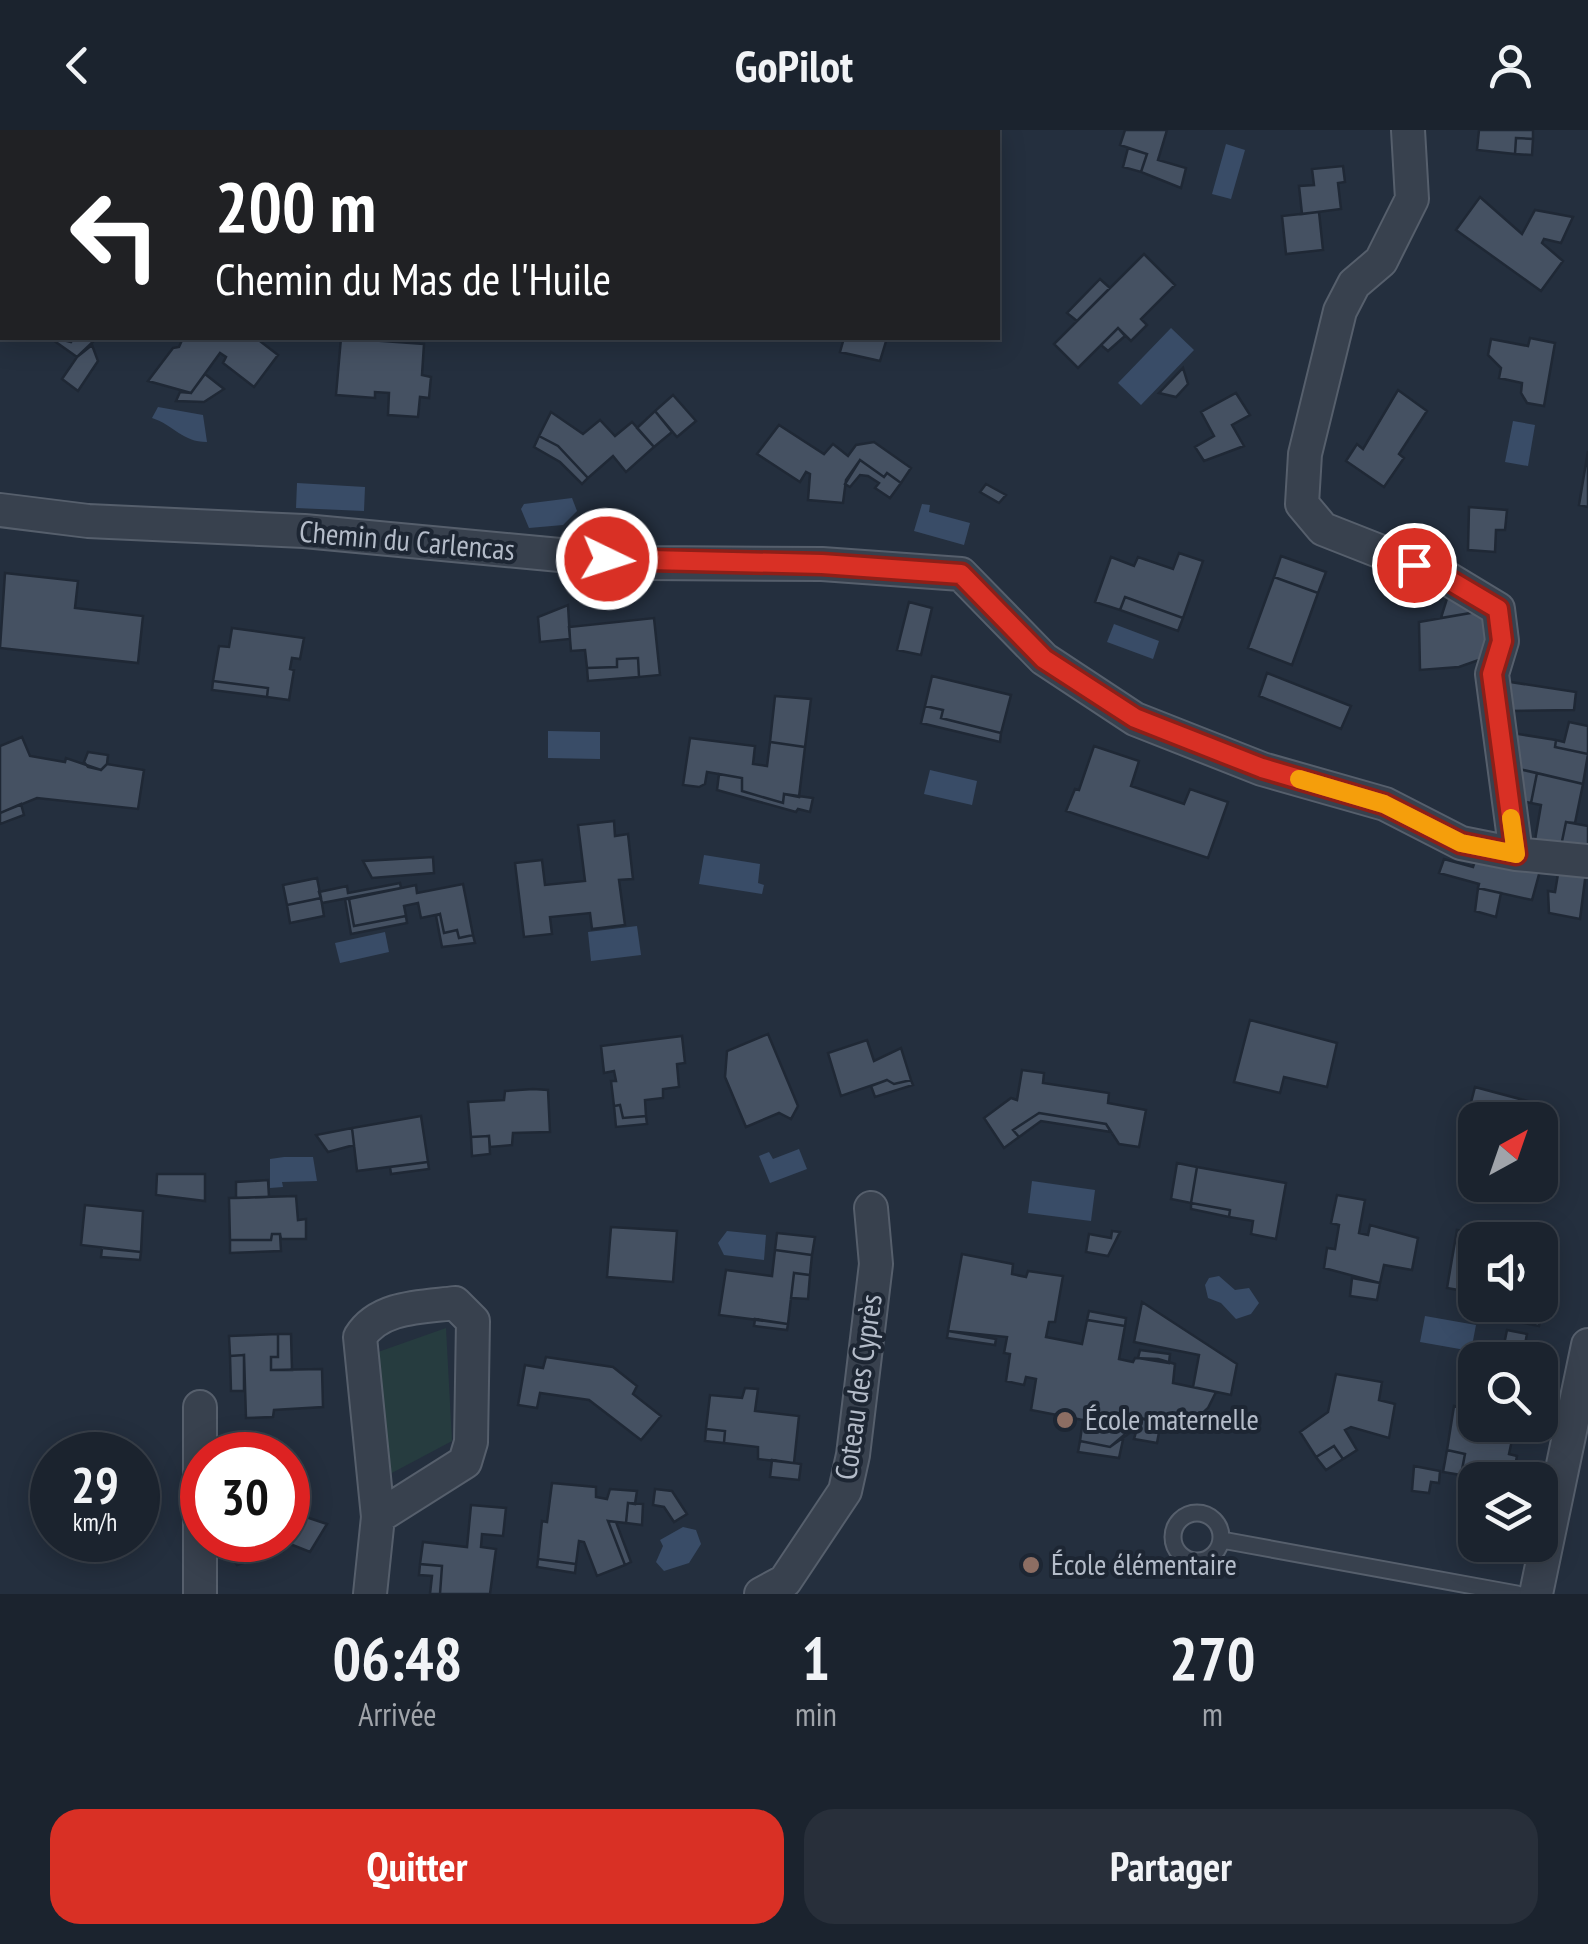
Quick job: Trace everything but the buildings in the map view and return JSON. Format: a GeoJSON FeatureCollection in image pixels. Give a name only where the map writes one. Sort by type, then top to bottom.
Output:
{"type":"FeatureCollection","features":[{"type":"Feature","properties":{"kind":"street"},"geometry":{"type":"LineString","coordinates":[[1408,130],[1412,199],[1381,261],[1354,284],[1340,311],[1305,454],[1302,504],[1322,530],[1444,577],[1498,609],[1502,641],[1492,674],[1516,854]]}},
{"type":"Feature","properties":{"kind":"street","name":"Chemin du Carlencas"},"geometry":{"type":"LineString","coordinates":[[0,510],[88,522],[304,532],[644,563],[822,564],[961,574],[1044,659],[1135,718],[1262,768],[1384,804],[1461,843],[1516,854],[1588,861]]}},
{"type":"Feature","properties":{"kind":"street","name":"Coteau des Cyprès"},"geometry":{"type":"LineString","coordinates":[[761,1594],[785,1581],[845,1491],[854,1456],[876,1264],[871,1208]]}},
{"type":"Feature","properties":{"kind":"street"},"geometry":{"type":"LineString","coordinates":[[370,1594],[378,1516],[360,1336],[368,1324],[398,1310],[455,1303],[473,1321],[472,1442],[465,1462],[378,1516]]}},
{"type":"Feature","properties":{"kind":"street"},"geometry":{"type":"LineString","coordinates":[[1536,1594],[1588,1345]]}},
{"type":"Feature","properties":{"kind":"street"},"geometry":{"type":"LineString","coordinates":[[200,1407],[200,1594]]}},
{"type":"Feature","properties":{"kind":"lane"},"geometry":{"type":"LineString","coordinates":[[1222,1540],[1517,1594]]}},
{"type":"Feature","properties":{"kind":"green space"},"geometry":{"type":"Polygon","coordinates":[[[446,1328],[452,1441],[388,1475],[378,1352],[446,1328]]]}},
{"type":"Feature","properties":{"kind":"water"},"geometry":{"type":"Polygon","coordinates":[[[1226,144],[1245,150],[1231,199],[1212,194],[1226,144]]]}},
{"type":"Feature","properties":{"kind":"water"},"geometry":{"type":"Polygon","coordinates":[[[1171,328],[1194,350],[1141,405],[1118,383],[1171,328]]]}},
{"type":"Feature","properties":{"kind":"water"},"geometry":{"type":"Polygon","coordinates":[[[158,407],[203,415],[207,442],[191,439],[152,418],[158,407]]]}},
{"type":"Feature","properties":{"kind":"water"},"geometry":{"type":"Polygon","coordinates":[[[1513,421],[1535,425],[1528,466],[1505,462],[1513,421]]]}},
{"type":"Feature","properties":{"kind":"water"},"geometry":{"type":"Polygon","coordinates":[[[297,483],[365,487],[364,511],[296,508],[297,483]]]}},
{"type":"Feature","properties":{"kind":"water"},"geometry":{"type":"Polygon","coordinates":[[[572,498],[577,511],[563,525],[529,528],[521,509],[524,504],[572,498]]]}},
{"type":"Feature","properties":{"kind":"water"},"geometry":{"type":"Polygon","coordinates":[[[922,504],[930,505],[929,512],[970,523],[964,545],[914,531],[922,504]]]}},
{"type":"Feature","properties":{"kind":"water"},"geometry":{"type":"Polygon","coordinates":[[[1114,624],[1159,641],[1153,659],[1107,642],[1114,624]]]}},
{"type":"Feature","properties":{"kind":"water"},"geometry":{"type":"Polygon","coordinates":[[[548,731],[600,732],[600,759],[548,758],[548,731]]]}},
{"type":"Feature","properties":{"kind":"water"},"geometry":{"type":"Polygon","coordinates":[[[930,770],[977,781],[972,805],[924,794],[930,770]]]}},
{"type":"Feature","properties":{"kind":"water"},"geometry":{"type":"Polygon","coordinates":[[[704,855],[760,864],[758,883],[764,885],[762,894],[699,884],[704,855]]]}},
{"type":"Feature","properties":{"kind":"water"},"geometry":{"type":"Polygon","coordinates":[[[637,926],[641,955],[591,961],[588,932],[637,926]]]}},
{"type":"Feature","properties":{"kind":"water"},"geometry":{"type":"Polygon","coordinates":[[[385,932],[389,952],[340,963],[335,943],[385,932]]]}},
{"type":"Feature","properties":{"kind":"water"},"geometry":{"type":"Polygon","coordinates":[[[799,1149],[807,1169],[770,1183],[759,1156],[769,1152],[773,1159],[799,1149]]]}},
{"type":"Feature","properties":{"kind":"water"},"geometry":{"type":"Polygon","coordinates":[[[313,1157],[317,1181],[282,1182],[283,1187],[270,1188],[270,1159],[313,1157]]]}},
{"type":"Feature","properties":{"kind":"water"},"geometry":{"type":"Polygon","coordinates":[[[1032,1181],[1095,1190],[1091,1221],[1028,1213],[1032,1181]]]}},
{"type":"Feature","properties":{"kind":"water"},"geometry":{"type":"Polygon","coordinates":[[[727,1231],[766,1235],[764,1260],[724,1255],[718,1243],[727,1231]]]}},
{"type":"Feature","properties":{"kind":"water"},"geometry":{"type":"Polygon","coordinates":[[[1219,1276],[1235,1290],[1249,1288],[1259,1303],[1251,1314],[1236,1319],[1221,1303],[1208,1298],[1205,1285],[1209,1278],[1219,1276]]]}},
{"type":"Feature","properties":{"kind":"water"},"geometry":{"type":"Polygon","coordinates":[[[1425,1316],[1476,1325],[1473,1342],[1458,1342],[1458,1349],[1420,1342],[1425,1316]]]}},
{"type":"Feature","properties":{"kind":"water"},"geometry":{"type":"Polygon","coordinates":[[[683,1527],[696,1530],[701,1544],[689,1563],[664,1571],[656,1562],[663,1546],[660,1540],[683,1527]]]}},
{"type":"Feature","properties":{"kind":"slow traffic"},"geometry":{"type":"LineString","coordinates":[[1299,779],[1384,804],[1461,843],[1516,854],[1511,818]]}},
{"type":"Feature","properties":{"kind":"place","name":"École maternelle"},"geometry":{"type":"Point","coordinates":[1065,1420]}},
{"type":"Feature","properties":{"kind":"place","name":"École élémentaire"},"geometry":{"type":"Point","coordinates":[1031,1565]}},
{"type":"Feature","properties":{"kind":"route"},"geometry":{"type":"LineString","coordinates":[[607,559],[644,563],[822,564],[961,574],[1044,659],[1135,718],[1262,768],[1384,804],[1461,843],[1516,854],[1492,674],[1502,641],[1498,609],[1444,577],[1414,565]]}}]}
